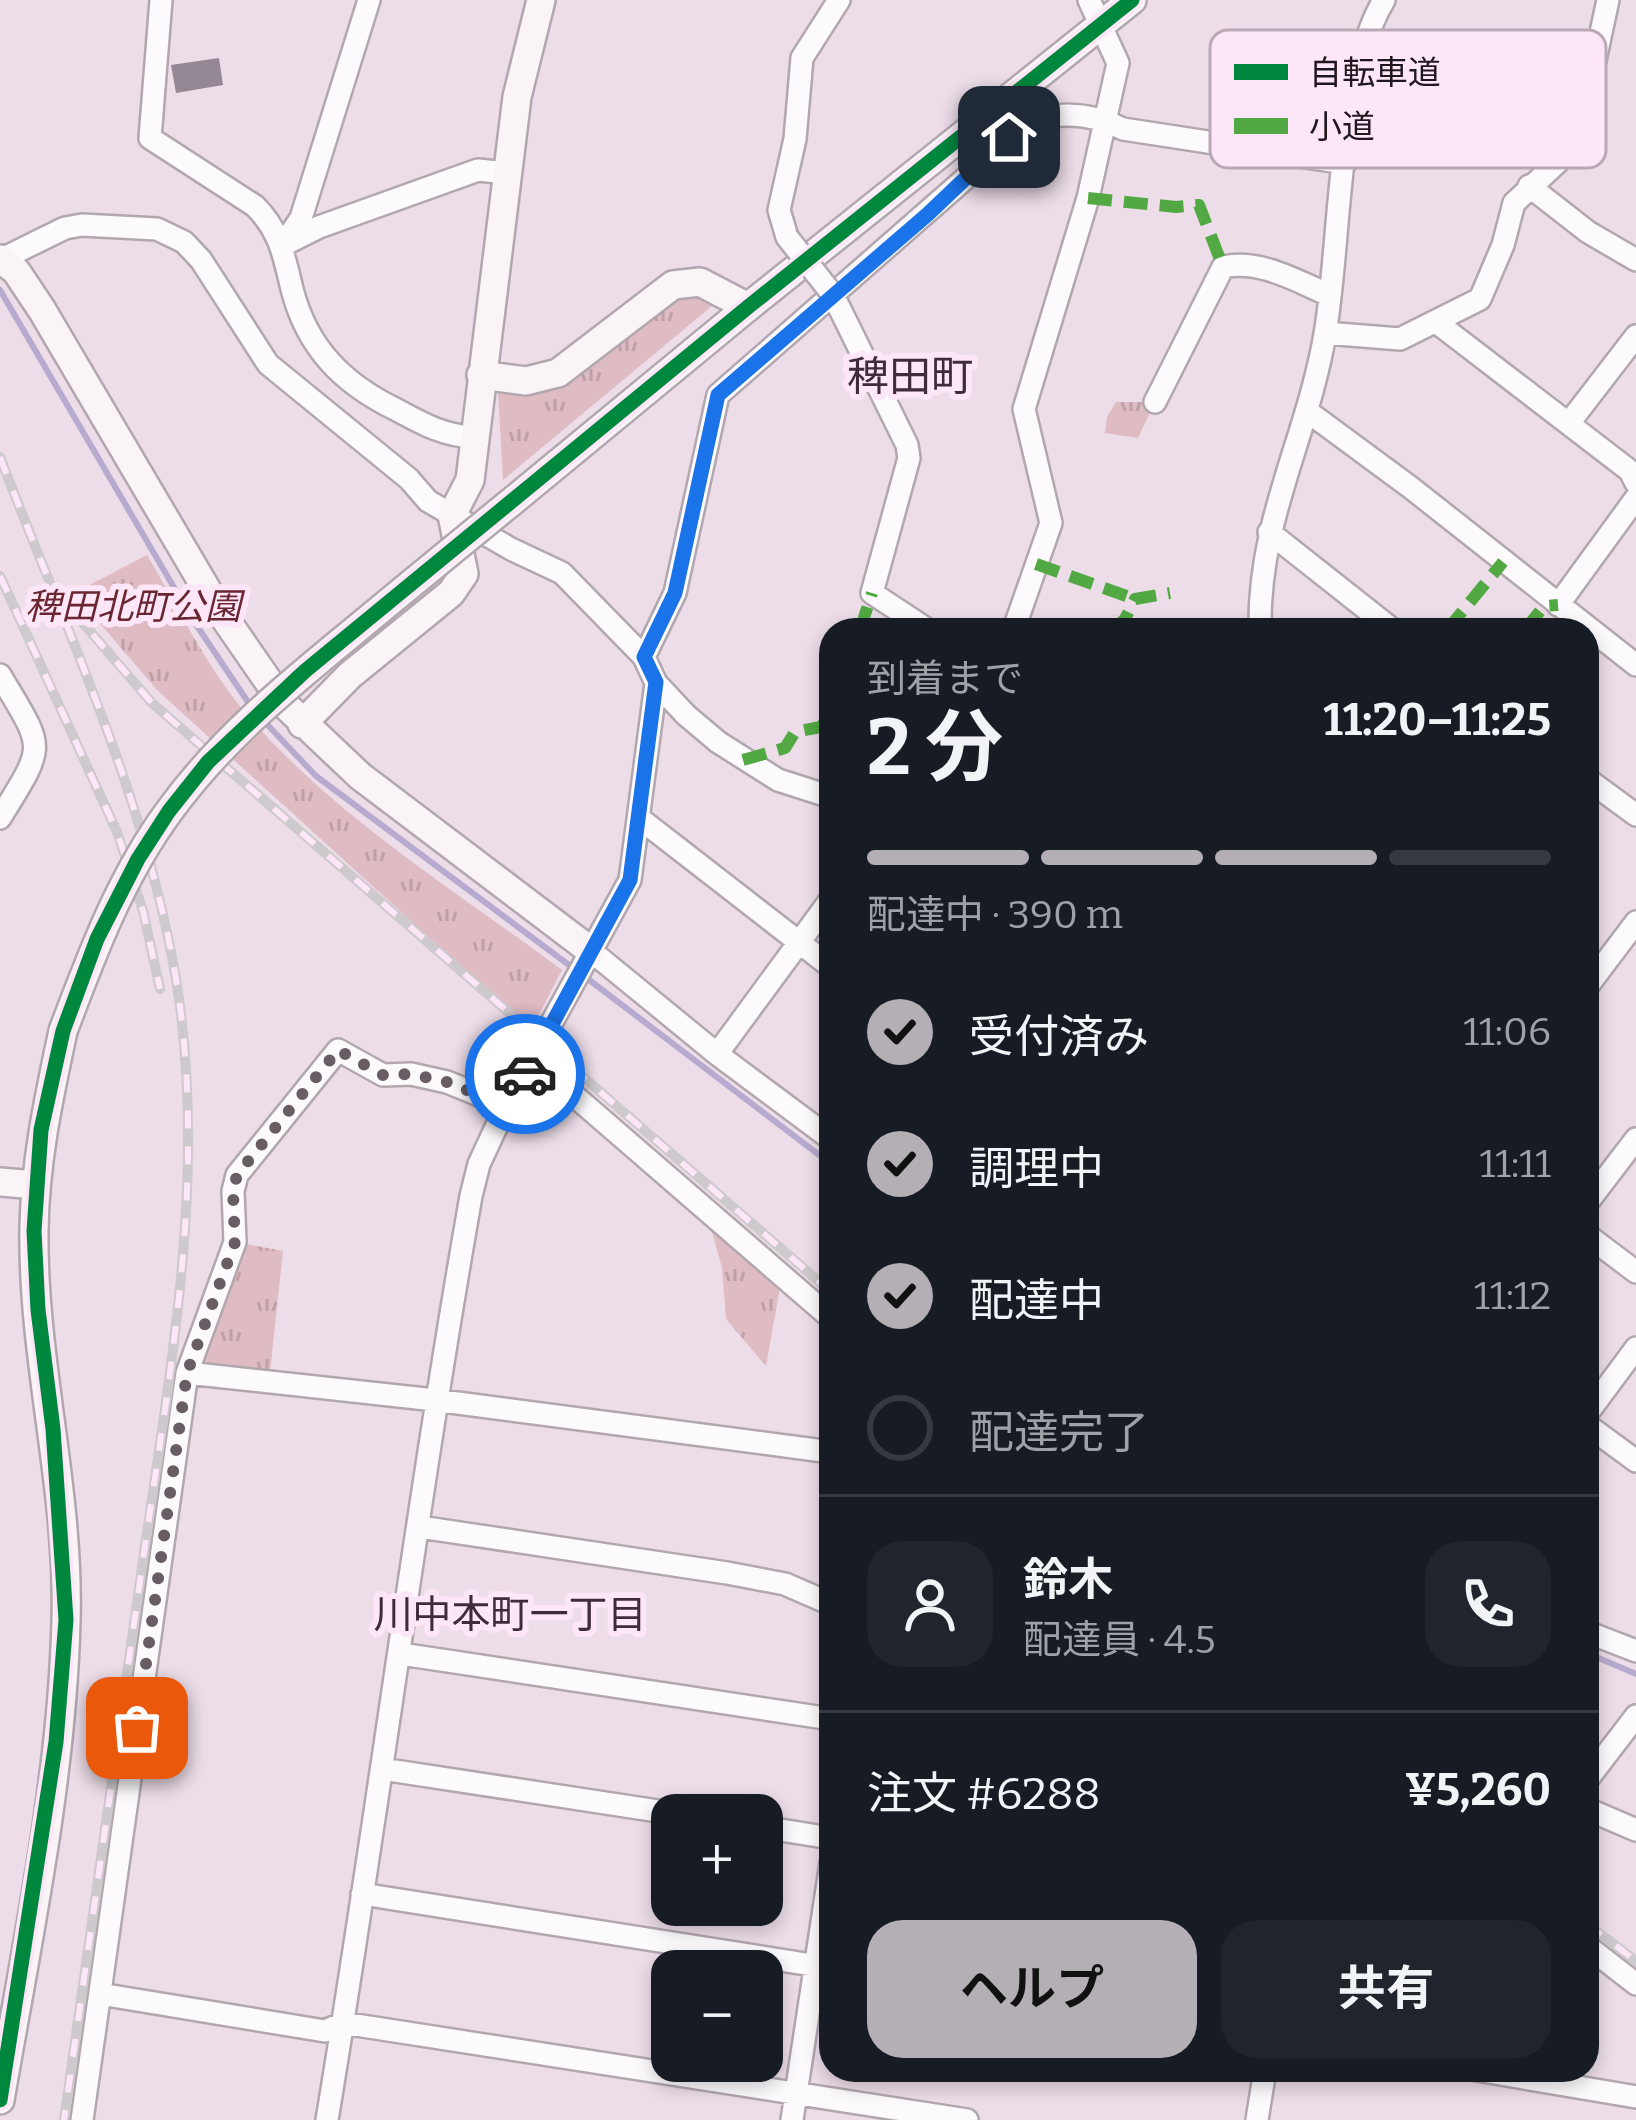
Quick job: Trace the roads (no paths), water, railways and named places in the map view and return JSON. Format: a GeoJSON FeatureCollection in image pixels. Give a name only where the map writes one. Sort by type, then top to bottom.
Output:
{"type":"FeatureCollection","features":[{"type":"Feature","properties":{"kind":"street"},"geometry":{"type":"LineString","coordinates":[[161,0],[150,138],[255,206],[283,245],[300,314],[335,371],[374,398],[449,436],[474,437]]}},
{"type":"Feature","properties":{"kind":"street"},"geometry":{"type":"LineString","coordinates":[[283,245],[301,218],[369,0]]}},
{"type":"Feature","properties":{"kind":"street"},"geometry":{"type":"LineString","coordinates":[[302,724],[350,675],[451,593],[464,574],[452,515],[470,480],[517,97],[541,0]]}},
{"type":"Feature","properties":{"kind":"street"},"geometry":{"type":"LineString","coordinates":[[839,0],[802,58],[795,139],[778,210],[787,237],[833,295],[907,445],[909,458],[872,593],[910,618]]}},
{"type":"Feature","properties":{"kind":"street"},"geometry":{"type":"LineString","coordinates":[[0,2100],[50,1784],[66,1620],[53,1429],[38,1310],[36,1185],[41,1130],[63,1031],[98,939],[138,859],[208,762],[305,671],[748,307],[1095,11],[1132,0]]}},
{"type":"Feature","properties":{"kind":"street"},"geometry":{"type":"LineString","coordinates":[[1374,30],[1384,0]]}},
{"type":"Feature","properties":{"kind":"street"},"geometry":{"type":"LineString","coordinates":[[1602,30],[1608,0]]}},
{"type":"Feature","properties":{"kind":"street"},"geometry":{"type":"LineString","coordinates":[[1017,618],[1051,523],[1024,409],[1088,198],[1118,63],[1095,11]]}},
{"type":"Feature","properties":{"kind":"street"},"geometry":{"type":"LineString","coordinates":[[644,657],[675,593],[718,395],[1031,121],[1054,113],[1106,119],[1123,129],[1210,142]]}},
{"type":"Feature","properties":{"kind":"street"},"geometry":{"type":"LineString","coordinates":[[1260,618],[1259,584],[1269,532],[1307,412],[1325,333],[1344,168]]}},
{"type":"Feature","properties":{"kind":"street"},"geometry":{"type":"LineString","coordinates":[[1325,333],[1400,339],[1480,298],[1503,245],[1514,203],[1551,168]]}},
{"type":"Feature","properties":{"kind":"street"},"geometry":{"type":"LineString","coordinates":[[283,245],[319,226],[478,170],[507,173]]}},
{"type":"Feature","properties":{"kind":"street"},"geometry":{"type":"LineString","coordinates":[[1529,185],[1588,232],[1636,260]]}},
{"type":"Feature","properties":{"kind":"street"},"geometry":{"type":"LineString","coordinates":[[819,792],[778,780],[743,760],[686,715],[656,682],[644,657],[562,573],[428,501],[409,479],[268,364],[201,260],[184,242],[157,229],[82,225],[65,228],[1,260],[16,272],[42,310],[217,608],[302,724],[588,956],[819,1130]]}},
{"type":"Feature","properties":{"kind":"street"},"geometry":{"type":"LineString","coordinates":[[1155,402],[1223,266],[1239,263],[1283,274],[1329,295]]}},
{"type":"Feature","properties":{"kind":"street"},"geometry":{"type":"LineString","coordinates":[[481,375],[526,381],[558,373],[673,285],[700,282],[748,307]]}},
{"type":"Feature","properties":{"kind":"street"},"geometry":{"type":"LineString","coordinates":[[1436,322],[1630,471],[1636,483]]}},
{"type":"Feature","properties":{"kind":"street"},"geometry":{"type":"LineString","coordinates":[[1569,423],[1636,336]]}},
{"type":"Feature","properties":{"kind":"street"},"geometry":{"type":"LineString","coordinates":[[1307,412],[1576,618]]}},
{"type":"Feature","properties":{"kind":"street"},"geometry":{"type":"LineString","coordinates":[[1558,604],[1636,498]]}},
{"type":"Feature","properties":{"kind":"street"},"geometry":{"type":"LineString","coordinates":[[1269,532],[1378,618]]}},
{"type":"Feature","properties":{"kind":"street"},"geometry":{"type":"LineString","coordinates":[[1599,636],[1636,665]]}},
{"type":"Feature","properties":{"kind":"street"},"geometry":{"type":"LineString","coordinates":[[0,675],[36,735],[35,761],[0,818]]}},
{"type":"Feature","properties":{"kind":"street"},"geometry":{"type":"LineString","coordinates":[[327,2120],[401,1654],[435,1400],[475,1180],[506,1106],[630,880],[656,682]]}},
{"type":"Feature","properties":{"kind":"street"},"geometry":{"type":"LineString","coordinates":[[0,783],[24,779]]}},
{"type":"Feature","properties":{"kind":"street"},"geometry":{"type":"LineString","coordinates":[[1599,788],[1636,815]]}},
{"type":"Feature","properties":{"kind":"street"},"geometry":{"type":"LineString","coordinates":[[639,818],[819,958]]}},
{"type":"Feature","properties":{"kind":"street"},"geometry":{"type":"LineString","coordinates":[[716,1054],[819,915]]}},
{"type":"Feature","properties":{"kind":"street"},"geometry":{"type":"LineString","coordinates":[[1599,968],[1636,922]]}},
{"type":"Feature","properties":{"kind":"street"},"geometry":{"type":"LineString","coordinates":[[86,2120],[187,1373],[235,1242],[237,1175],[338,1050],[383,1075],[411,1074],[447,1082],[506,1106]]}},
{"type":"Feature","properties":{"kind":"street"},"geometry":{"type":"LineString","coordinates":[[533,1060],[819,1308]]}},
{"type":"Feature","properties":{"kind":"street"},"geometry":{"type":"LineString","coordinates":[[1599,1187],[1636,1139]]}},
{"type":"Feature","properties":{"kind":"street"},"geometry":{"type":"LineString","coordinates":[[0,1182],[36,1185]]}},
{"type":"Feature","properties":{"kind":"street"},"geometry":{"type":"LineString","coordinates":[[1599,1244],[1636,1272]]}},
{"type":"Feature","properties":{"kind":"street"},"geometry":{"type":"LineString","coordinates":[[1599,1398],[1636,1348]]}},
{"type":"Feature","properties":{"kind":"street"},"geometry":{"type":"LineString","coordinates":[[187,1373],[819,1450]]}},
{"type":"Feature","properties":{"kind":"street"},"geometry":{"type":"LineString","coordinates":[[1599,1434],[1636,1461]]}},
{"type":"Feature","properties":{"kind":"street"},"geometry":{"type":"LineString","coordinates":[[420,1527],[727,1573],[785,1584],[819,1599]]}},
{"type":"Feature","properties":{"kind":"street"},"geometry":{"type":"LineString","coordinates":[[1599,1637],[1636,1651]]}},
{"type":"Feature","properties":{"kind":"street"},"geometry":{"type":"LineString","coordinates":[[401,1654],[819,1717]]}},
{"type":"Feature","properties":{"kind":"street"},"geometry":{"type":"LineString","coordinates":[[1599,1764],[1636,1716]]}},
{"type":"Feature","properties":{"kind":"street"},"geometry":{"type":"LineString","coordinates":[[382,1768],[651,1810]]}},
{"type":"Feature","properties":{"kind":"street"},"geometry":{"type":"LineString","coordinates":[[1599,1814],[1636,1829]]}},
{"type":"Feature","properties":{"kind":"street"},"geometry":{"type":"LineString","coordinates":[[783,1830],[819,1836]]}},
{"type":"Feature","properties":{"kind":"street"},"geometry":{"type":"LineString","coordinates":[[362,1894],[819,1966]]}},
{"type":"Feature","properties":{"kind":"street"},"geometry":{"type":"LineString","coordinates":[[1599,1961],[1636,1984]]}},
{"type":"Feature","properties":{"kind":"street"},"geometry":{"type":"LineString","coordinates":[[792,2120],[819,1981]]}},
{"type":"Feature","properties":{"kind":"street"},"geometry":{"type":"LineString","coordinates":[[100,1994],[325,2031],[343,2023],[968,2120]]}},
{"type":"Feature","properties":{"kind":"street"},"geometry":{"type":"LineString","coordinates":[[1257,2120],[1263,2082]]}},
{"type":"Feature","properties":{"kind":"street"},"geometry":{"type":"LineString","coordinates":[[1548,2082],[1636,2097]]}},
{"type":"Feature","properties":{"kind":"waterway"},"geometry":{"type":"LineString","coordinates":[[0,290],[193,620],[252,708]]}},
{"type":"Feature","properties":{"kind":"waterway"},"geometry":{"type":"LineString","coordinates":[[261,718],[316,776],[573,968]]}},
{"type":"Feature","properties":{"kind":"waterway"},"geometry":{"type":"LineString","coordinates":[[584,976],[819,1155]]}},
{"type":"Feature","properties":{"kind":"waterway"},"geometry":{"type":"LineString","coordinates":[[1599,1658],[1636,1674]]}},
{"type":"Feature","properties":{"kind":"railway"},"geometry":{"type":"LineString","coordinates":[[0,457],[101,714],[145,844],[176,979],[188,1121],[175,1334],[64,2120]]}},
{"type":"Feature","properties":{"kind":"railway"},"geometry":{"type":"LineString","coordinates":[[0,576],[117,832],[143,911],[160,989]]}},
{"type":"Feature","properties":{"kind":"railway"},"geometry":{"type":"LineString","coordinates":[[69,607],[152,703],[819,1282]]}},
{"type":"Feature","properties":{"kind":"railway"},"geometry":{"type":"LineString","coordinates":[[1599,1933],[1636,1961]]}},
{"type":"Feature","properties":{"kind":"district","name":"稗田町"},"geometry":{"type":"Point","coordinates":[910,377]}},
{"type":"Feature","properties":{"kind":"district","name":"川中本町一丁目"},"geometry":{"type":"Point","coordinates":[510,1615]}},
{"type":"Feature","properties":{"kind":"park label","name":"稗田北町公園"},"geometry":{"type":"Point","coordinates":[133,607]}}]}
